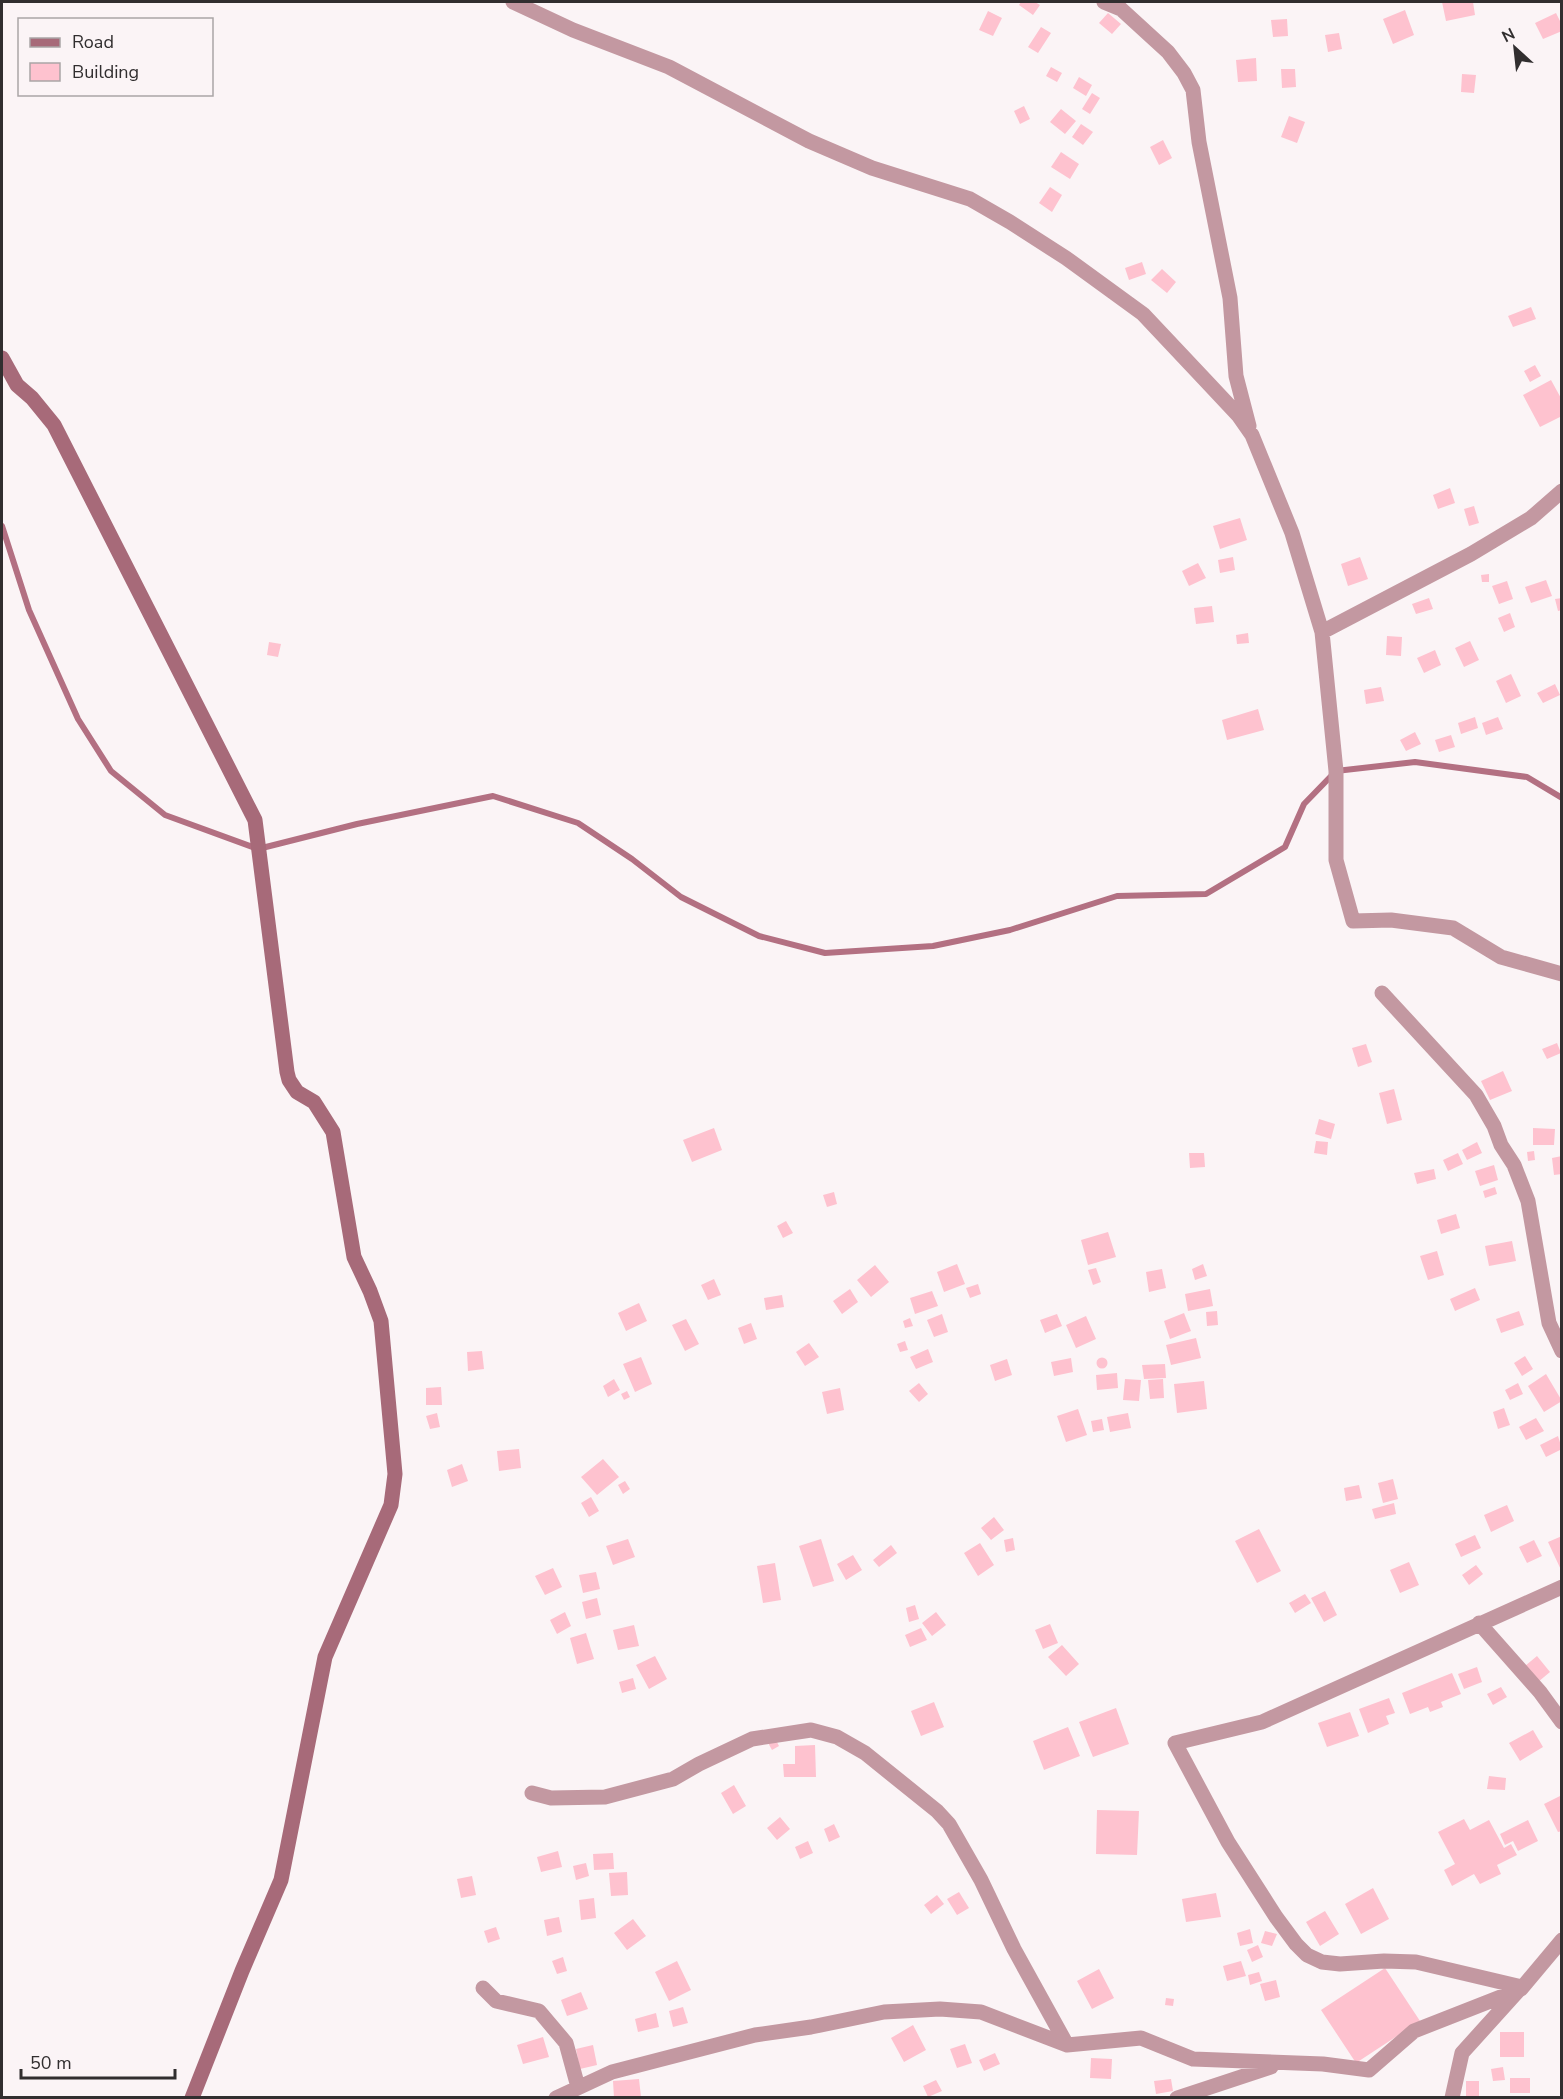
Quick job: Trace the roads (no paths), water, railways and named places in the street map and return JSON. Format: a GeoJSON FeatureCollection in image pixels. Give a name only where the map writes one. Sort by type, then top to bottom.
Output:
{"type":"FeatureCollection","features":[{"type":"Feature","properties":{"kind":"street"},"geometry":{"type":"LineString","coordinates":[[513,2],[573,30],[669,67],[809,141],[872,168],[970,199],[1010,222],[1066,258],[1143,314],[1238,415],[1252,435]]}},
{"type":"Feature","properties":{"kind":"street"},"geometry":{"type":"LineString","coordinates":[[1104,2],[1121,9],[1168,52],[1184,73],[1193,90],[1199,142],[1230,298],[1236,376],[1252,435],[1292,533],[1322,632],[1336,771],[1336,860],[1353,921],[1391,920],[1453,928],[1501,957],[1562,974]]}},
{"type":"Feature","properties":{"kind":"street"},"geometry":{"type":"LineString","coordinates":[[2,358],[17,385],[32,398],[54,425],[255,820],[289,1080],[297,1092],[314,1102],[333,1132],[354,1257],[381,1322],[395,1474],[391,1505],[325,1657],[281,1880],[192,2097]]}},
{"type":"Feature","properties":{"kind":"street"},"geometry":{"type":"LineString","coordinates":[[1322,632],[1471,554],[1531,518],[1562,491]]}},
{"type":"Feature","properties":{"kind":"street"},"geometry":{"type":"LineString","coordinates":[[1382,993],[1476,1095],[1494,1126],[1501,1145],[1514,1165],[1528,1201],[1549,1323],[1562,1351]]}},
{"type":"Feature","properties":{"kind":"street"},"geometry":{"type":"LineString","coordinates":[[1522,1988],[1416,1962],[1384,1961],[1340,1964],[1322,1962],[1307,1955],[1276,1917],[1228,1842],[1175,1743],[1262,1722],[1562,1587]]}},
{"type":"Feature","properties":{"kind":"street"},"geometry":{"type":"LineString","coordinates":[[1479,1623],[1540,1692],[1562,1722]]}},
{"type":"Feature","properties":{"kind":"street"},"geometry":{"type":"LineString","coordinates":[[532,1793],[551,1798],[605,1797],[673,1779],[752,1739],[811,1730],[837,1737],[865,1753],[937,1811],[949,1824],[981,1880],[1014,1949],[1067,2045]]}},
{"type":"Feature","properties":{"kind":"street"},"geometry":{"type":"LineString","coordinates":[[1452,2097],[1462,2053],[1522,1988],[1562,1940]]}},
{"type":"Feature","properties":{"kind":"street"},"geometry":{"type":"LineString","coordinates":[[483,1988],[496,2001],[539,2011],[566,2043],[578,2087]]}},
{"type":"Feature","properties":{"kind":"street"},"geometry":{"type":"LineString","coordinates":[[556,2097],[612,2072],[755,2035],[811,2027],[884,2012],[940,2009],[981,2012],[1067,2045],[1141,2038],[1193,2059],[1323,2064],[1369,2070],[1414,2031],[1522,1988]]}},
{"type":"Feature","properties":{"kind":"street"},"geometry":{"type":"LineString","coordinates":[[1177,2097],[1284,2063]]}},
{"type":"Feature","properties":{"kind":"waterway"},"geometry":{"type":"LineString","coordinates":[[2,526],[29,610],[78,719],[111,771],[165,815],[258,849],[357,824],[493,796],[578,823],[632,859],[681,897],[759,936],[825,953],[933,946],[1010,930],[1117,896],[1206,894],[1285,847],[1304,804],[1336,771],[1415,762],[1527,777],[1562,798]]}}]}
